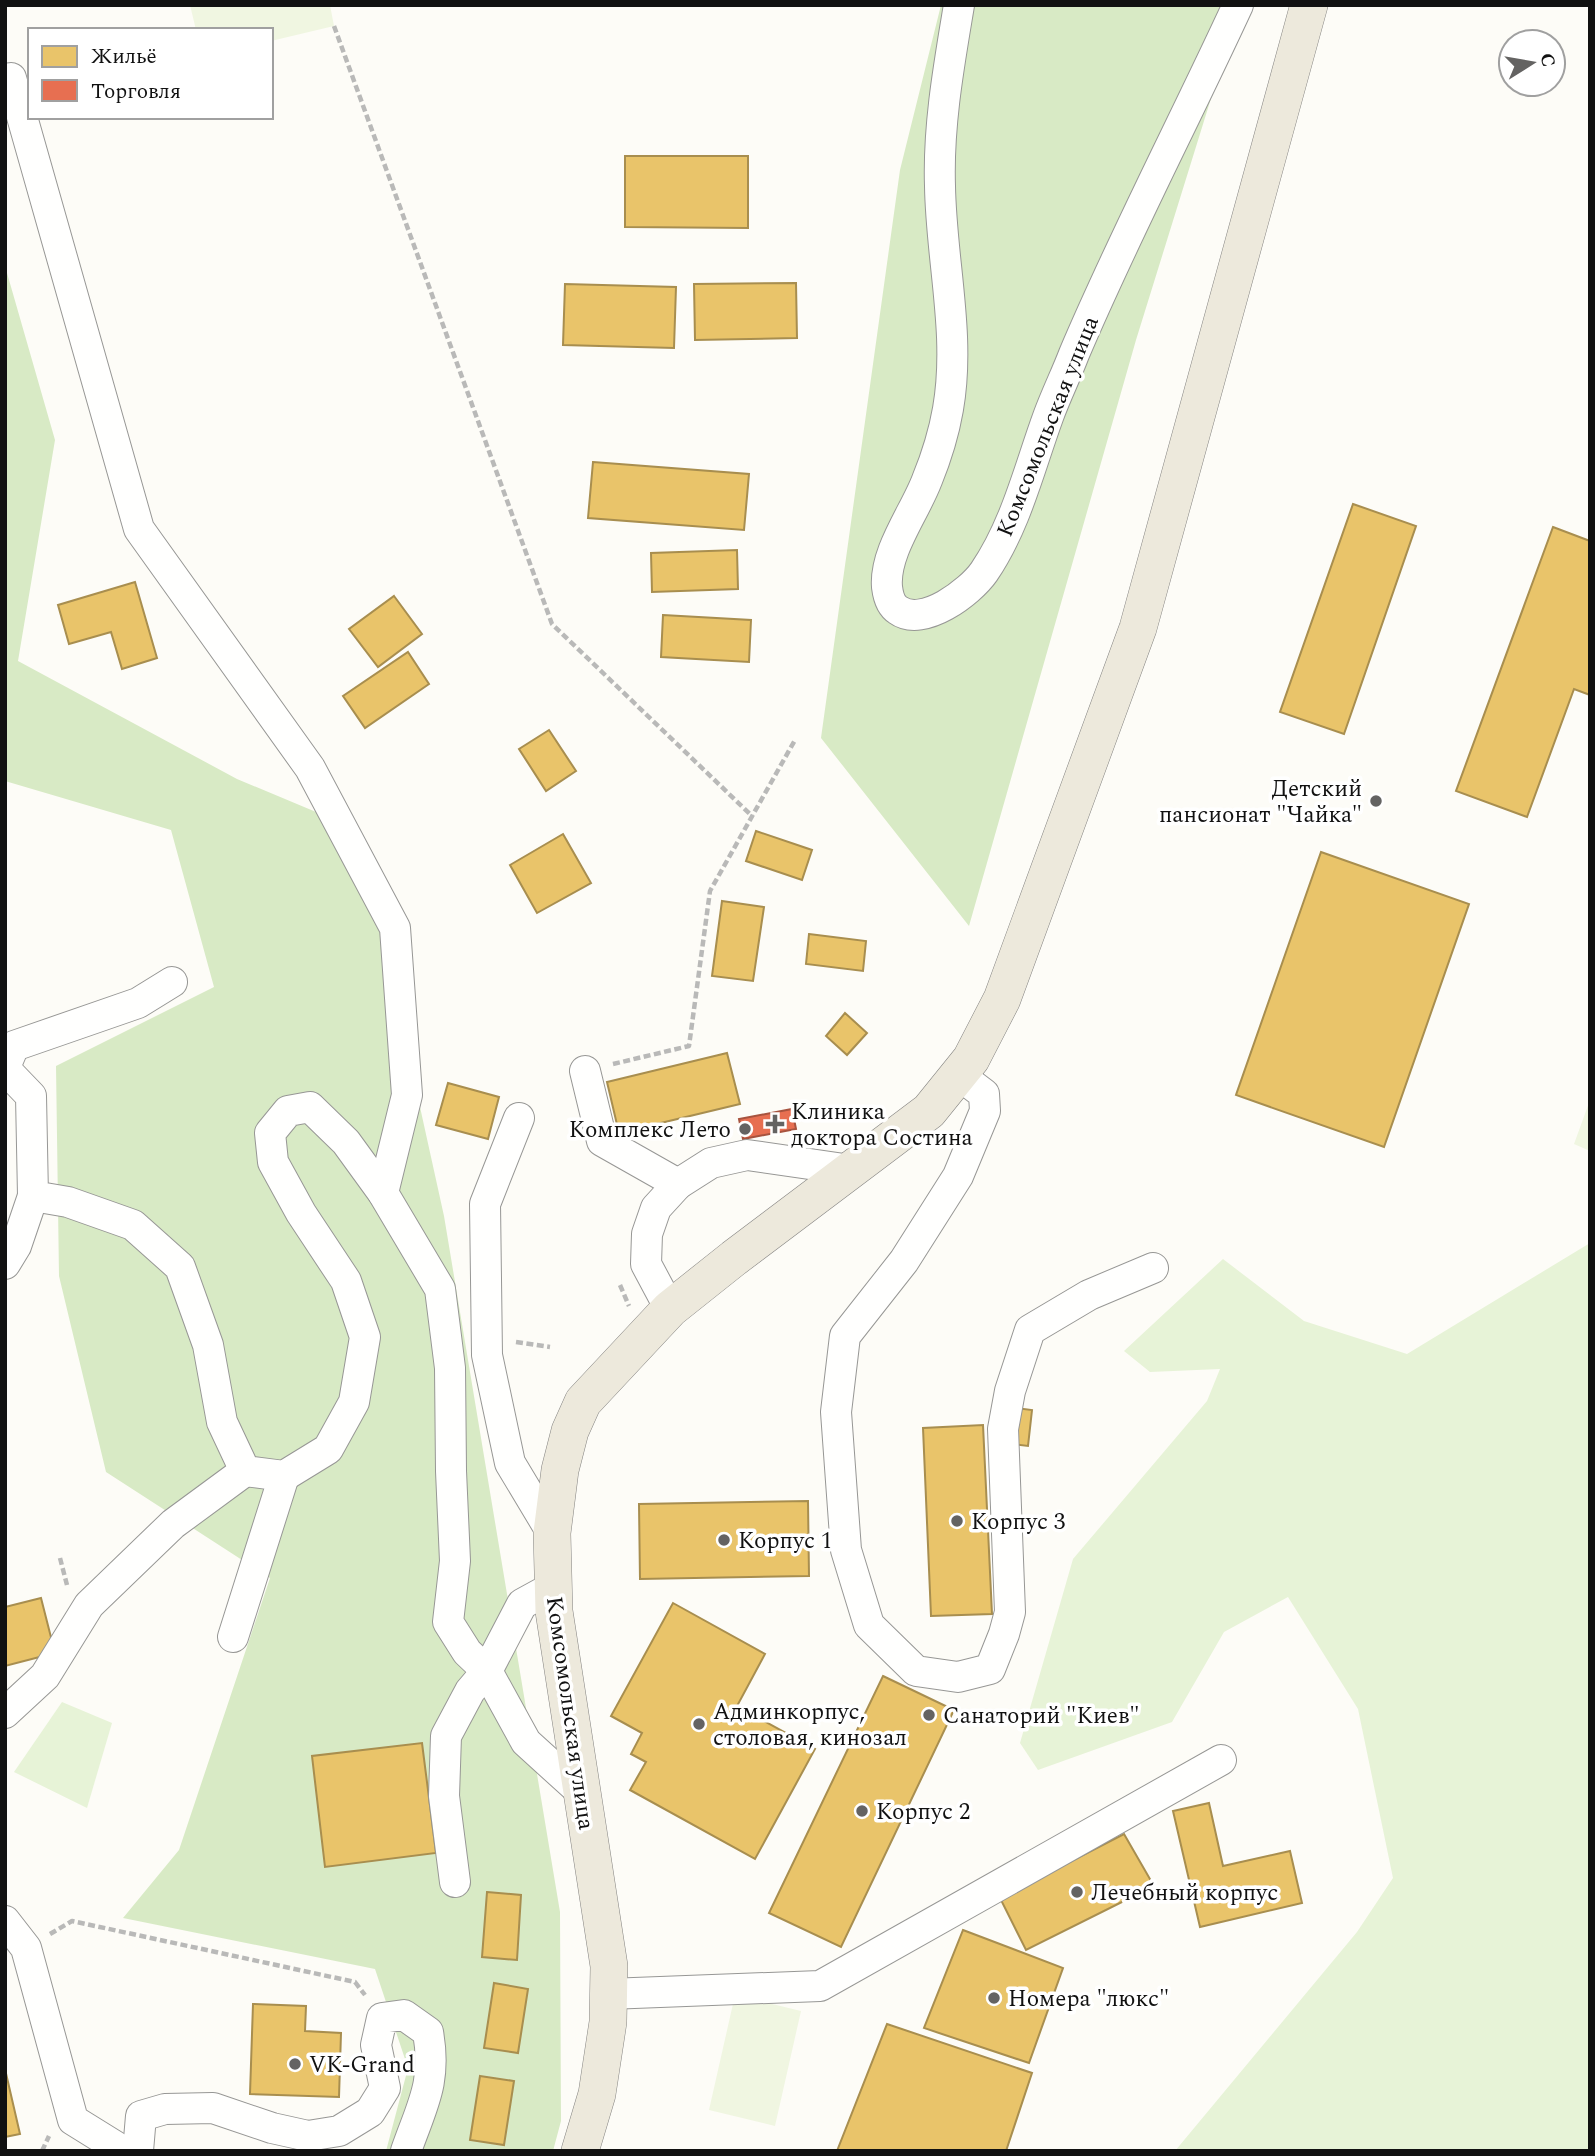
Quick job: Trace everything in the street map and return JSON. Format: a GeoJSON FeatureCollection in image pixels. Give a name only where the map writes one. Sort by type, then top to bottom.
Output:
{"type":"FeatureCollection","features":[{"type":"Feature","properties":{"kind":"main road"},"geometry":{"type":"LineString","coordinates":[[851,1170],[929,1111],[971,1059],[1002,999],[1138,628],[1309,5]]}},
{"type":"Feature","properties":{"kind":"main road","name":"Комсомольская улица"},"geometry":{"type":"LineString","coordinates":[[580,2151],[597,2094],[608,2022],[609,1966],[554,1611],[552,1533],[560,1470],[570,1431],[583,1402],[670,1309],[851,1170]]}},
{"type":"Feature","properties":{"kind":"street","name":"Комсомольская улица"},"geometry":{"type":"LineString","coordinates":[[959,5],[940,131],[940,189],[951,316],[948,409],[928,478],[888,565],[888,594],[893,606],[901,613],[934,611],[956,600],[982,576],[999,547],[1014,518],[1049,414],[1091,314],[1238,5]]}},
{"type":"Feature","properties":{"kind":"street"},"geometry":{"type":"LineString","coordinates":[[12,78],[139,529],[310,768],[395,928],[407,1095],[383,1193]]}},
{"type":"Feature","properties":{"kind":"street"},"geometry":{"type":"LineString","coordinates":[[5,1264],[16,1246],[33,1196],[31,1096],[5,1068],[14,1046],[138,1003],[172,982]]}},
{"type":"Feature","properties":{"kind":"street"},"geometry":{"type":"LineString","coordinates":[[585,1071],[602,1141],[678,1184]]}},
{"type":"Feature","properties":{"kind":"street"},"geometry":{"type":"LineString","coordinates":[[959,1075],[984,1094],[985,1111],[958,1176],[904,1261],[845,1336],[836,1412],[846,1550],[869,1625],[916,1671],[958,1677],[990,1669],[1004,1634],[1010,1612],[1003,1429],[1010,1391],[1030,1330],[1089,1295],[1153,1268]]}},
{"type":"Feature","properties":{"kind":"street"},"geometry":{"type":"LineString","coordinates":[[5,1713],[45,1676],[89,1605],[173,1524],[245,1471],[284,1476],[328,1449],[354,1402],[365,1337],[346,1281],[301,1213],[273,1163],[270,1133],[288,1111],[310,1107],[346,1143],[383,1193],[440,1289],[450,1368],[450,1471],[455,1560],[448,1622],[467,1651],[487,1671],[526,1742],[580,1791]]}},
{"type":"Feature","properties":{"kind":"street"},"geometry":{"type":"LineString","coordinates":[[519,1118],[485,1204],[487,1354],[510,1463],[552,1533]]}},
{"type":"Feature","properties":{"kind":"street"},"geometry":{"type":"LineString","coordinates":[[670,1309],[646,1264],[647,1234],[656,1208],[678,1184],[711,1163],[747,1155],[851,1170]]}},
{"type":"Feature","properties":{"kind":"street"},"geometry":{"type":"LineString","coordinates":[[33,1196],[68,1202],[133,1226],[180,1267],[208,1345],[222,1422],[245,1471]]}},
{"type":"Feature","properties":{"kind":"street"},"geometry":{"type":"LineString","coordinates":[[233,1637],[284,1476]]}},
{"type":"Feature","properties":{"kind":"street"},"geometry":{"type":"LineString","coordinates":[[455,1882],[444,1796],[446,1736],[470,1691],[487,1671],[522,1604],[553,1587]]}},
{"type":"Feature","properties":{"kind":"street"},"geometry":{"type":"LineString","coordinates":[[608,1994],[820,1986],[1221,1760]]}},
{"type":"Feature","properties":{"kind":"street"},"geometry":{"type":"LineString","coordinates":[[5,1922],[26,1948],[73,2120],[123,2151]]}},
{"type":"Feature","properties":{"kind":"street"},"geometry":{"type":"LineString","coordinates":[[138,2151],[141,2116],[164,2109],[214,2108],[272,2128],[308,2136],[339,2131],[370,2112],[385,2088],[376,2045],[382,2018],[404,2015],[428,2032],[432,2056],[427,2097],[406,2151]]}},
{"type":"Feature","properties":{"kind":"path"},"geometry":{"type":"LineString","coordinates":[[334,26],[552,624],[752,816]]}},
{"type":"Feature","properties":{"kind":"path"},"geometry":{"type":"LineString","coordinates":[[585,1071],[689,1046],[710,891],[795,740]]}},
{"type":"Feature","properties":{"kind":"path"},"geometry":{"type":"LineString","coordinates":[[72,1921],[355,1982]]}},
{"type":"Feature","properties":{"kind":"green space"},"geometry":{"type":"Polygon","coordinates":[[[190,5],[330,5],[334,26],[273,41],[273,28],[196,28],[190,5]]]}},
{"type":"Feature","properties":{"kind":"green space"},"geometry":{"type":"Polygon","coordinates":[[[941,5],[1240,5],[1136,340],[969,926],[821,738],[900,170],[941,5]]]}},
{"type":"Feature","properties":{"kind":"green space"},"geometry":{"type":"Polygon","coordinates":[[[5,266],[55,440],[18,661],[237,779],[359,830],[444,1216],[560,1912],[561,2121],[553,2151],[386,2151],[408,2068],[375,1969],[123,1918],[179,1850],[270,1578],[106,1472],[59,1276],[56,1066],[214,987],[171,830],[5,781],[5,266]]]}},
{"type":"Feature","properties":{"kind":"green space"},"geometry":{"type":"Polygon","coordinates":[[[1590,1100],[1590,1151],[1574,1144],[1590,1100]]]}},
{"type":"Feature","properties":{"kind":"green space"},"geometry":{"type":"Polygon","coordinates":[[[1590,1243],[1590,2151],[1175,2151],[1357,1932],[1393,1878],[1358,1709],[1288,1597],[1224,1632],[1172,1722],[1038,1770],[1020,1743],[1073,1559],[1207,1401],[1220,1369],[1150,1372],[1124,1351],[1223,1259],[1304,1321],[1407,1354],[1590,1243]]]}},
{"type":"Feature","properties":{"kind":"green space"},"geometry":{"type":"Polygon","coordinates":[[[62,1702],[112,1723],[87,1808],[14,1772],[62,1702]]]}},
{"type":"Feature","properties":{"kind":"green space"},"geometry":{"type":"Polygon","coordinates":[[[735,1995],[801,2011],[775,2126],[709,2110],[735,1995]]]}},
{"type":"Feature","properties":{"kind":"building: Жильё"},"geometry":{"type":"Polygon","coordinates":[[[625,156],[748,156],[748,228],[625,227],[625,156]]]}},
{"type":"Feature","properties":{"kind":"building: Жильё"},"geometry":{"type":"Polygon","coordinates":[[[796,283],[797,338],[695,340],[694,284],[796,283]]]}},
{"type":"Feature","properties":{"kind":"building: Жильё"},"geometry":{"type":"Polygon","coordinates":[[[565,284],[676,287],[674,348],[563,345],[565,284]]]}},
{"type":"Feature","properties":{"kind":"building: Жильё"},"geometry":{"type":"Polygon","coordinates":[[[593,462],[749,474],[744,530],[588,518],[593,462]]]}},
{"type":"Feature","properties":{"kind":"building: Жильё"},"geometry":{"type":"Polygon","coordinates":[[[1353,504],[1416,526],[1344,734],[1280,712],[1353,504]]]}},
{"type":"Feature","properties":{"kind":"building: Жильё"},"geometry":{"type":"Polygon","coordinates":[[[1553,527],[1590,541],[1590,695],[1574,689],[1527,817],[1456,791],[1553,527]]]}},
{"type":"Feature","properties":{"kind":"building: Жильё"},"geometry":{"type":"Polygon","coordinates":[[[737,550],[738,589],[652,592],[651,553],[737,550]]]}},
{"type":"Feature","properties":{"kind":"building: Жильё"},"geometry":{"type":"Polygon","coordinates":[[[135,582],[157,658],[122,669],[111,632],[69,644],[58,605],[135,582]]]}},
{"type":"Feature","properties":{"kind":"building: Жильё"},"geometry":{"type":"Polygon","coordinates":[[[394,596],[422,634],[378,667],[349,629],[394,596]]]}},
{"type":"Feature","properties":{"kind":"building: Жильё"},"geometry":{"type":"Polygon","coordinates":[[[663,615],[751,620],[749,662],[661,657],[663,615]]]}},
{"type":"Feature","properties":{"kind":"building: Жильё"},"geometry":{"type":"Polygon","coordinates":[[[408,652],[429,684],[365,728],[343,696],[408,652]]]}},
{"type":"Feature","properties":{"kind":"building: Жильё"},"geometry":{"type":"Polygon","coordinates":[[[549,730],[576,771],[546,791],[519,749],[549,730]]]}},
{"type":"Feature","properties":{"kind":"building: Жильё"},"geometry":{"type":"Polygon","coordinates":[[[756,831],[812,850],[802,880],[746,861],[756,831]]]}},
{"type":"Feature","properties":{"kind":"building: Жильё"},"geometry":{"type":"Polygon","coordinates":[[[563,834],[591,883],[537,913],[510,865],[563,834]]]}},
{"type":"Feature","properties":{"kind":"building: Жильё"},"geometry":{"type":"Polygon","coordinates":[[[1321,852],[1469,904],[1384,1147],[1236,1095],[1321,852]]]}},
{"type":"Feature","properties":{"kind":"building: Жильё"},"geometry":{"type":"Polygon","coordinates":[[[722,901],[764,907],[753,981],[712,976],[722,901]]]}},
{"type":"Feature","properties":{"kind":"building: Жильё"},"geometry":{"type":"Polygon","coordinates":[[[809,934],[866,941],[863,971],[806,964],[809,934]]]}},
{"type":"Feature","properties":{"kind":"building: Жильё"},"geometry":{"type":"Polygon","coordinates":[[[845,1013],[867,1033],[847,1055],[826,1036],[845,1013]]]}},
{"type":"Feature","properties":{"kind":"building: Жильё"},"geometry":{"type":"Polygon","coordinates":[[[727,1053],[740,1104],[619,1133],[607,1082],[727,1053]]]}},
{"type":"Feature","properties":{"kind":"building: Жильё"},"geometry":{"type":"Polygon","coordinates":[[[448,1083],[499,1097],[488,1139],[436,1125],[448,1083]]]}},
{"type":"Feature","properties":{"kind":"building: Жильё"},"geometry":{"type":"Polygon","coordinates":[[[1016,1408],[1032,1410],[1028,1446],[1012,1444],[1016,1408]]]}},
{"type":"Feature","properties":{"kind":"building: Жильё","name":"Корпус 3"},"geometry":{"type":"Polygon","coordinates":[[[983,1425],[992,1614],[931,1616],[923,1428],[983,1425]]]}},
{"type":"Feature","properties":{"kind":"building: Жильё","name":"Корпус 1"},"geometry":{"type":"Polygon","coordinates":[[[808,1501],[809,1576],[640,1579],[639,1504],[808,1501]]]}},
{"type":"Feature","properties":{"kind":"building: Жильё"},"geometry":{"type":"Polygon","coordinates":[[[41,1598],[55,1653],[5,1666],[5,1607],[41,1598]]]}},
{"type":"Feature","properties":{"kind":"building: Жильё","name":"Админкорпус, столовая, кинозал"},"geometry":{"type":"Polygon","coordinates":[[[673,1603],[765,1654],[737,1706],[815,1749],[755,1859],[630,1790],[646,1762],[631,1754],[642,1733],[611,1716],[673,1603]]]}},
{"type":"Feature","properties":{"kind":"building: Жильё","name":"Корпус 2"},"geometry":{"type":"Polygon","coordinates":[[[883,1676],[954,1710],[841,1947],[769,1913],[883,1676]]]}},
{"type":"Feature","properties":{"kind":"building: Жильё"},"geometry":{"type":"Polygon","coordinates":[[[422,1743],[436,1853],[325,1867],[312,1756],[422,1743]]]}},
{"type":"Feature","properties":{"kind":"building: Жильё"},"geometry":{"type":"Polygon","coordinates":[[[1209,1803],[1223,1866],[1290,1851],[1302,1903],[1200,1927],[1173,1811],[1209,1803]]]}},
{"type":"Feature","properties":{"kind":"building: Жильё","name":"Лечебный корпус"},"geometry":{"type":"Polygon","coordinates":[[[1124,1834],[1154,1886],[1026,1950],[1000,1898],[1124,1834]]]}},
{"type":"Feature","properties":{"kind":"building: Жильё"},"geometry":{"type":"Polygon","coordinates":[[[487,1892],[521,1895],[517,1960],[482,1957],[487,1892]]]}},
{"type":"Feature","properties":{"kind":"building: Жильё","name":"Номера \"люкс\""},"geometry":{"type":"Polygon","coordinates":[[[963,1930],[1063,1968],[1029,2063],[924,2028],[963,1930]]]}},
{"type":"Feature","properties":{"kind":"building: Жильё"},"geometry":{"type":"Polygon","coordinates":[[[494,1983],[528,1989],[518,2053],[484,2048],[494,1983]]]}},
{"type":"Feature","properties":{"kind":"building: Жильё","name":"VK-Grand"},"geometry":{"type":"Polygon","coordinates":[[[253,2004],[306,2006],[305,2031],[341,2033],[339,2097],[250,2094],[253,2004]]]}},
{"type":"Feature","properties":{"kind":"building: Жильё"},"geometry":{"type":"Polygon","coordinates":[[[887,2024],[1032,2073],[1006,2151],[837,2151],[887,2024]]]}},
{"type":"Feature","properties":{"kind":"building: Жильё"},"geometry":{"type":"Polygon","coordinates":[[[5,2069],[20,2134],[5,2137],[5,2069]]]}},
{"type":"Feature","properties":{"kind":"building: Жильё"},"geometry":{"type":"Polygon","coordinates":[[[480,2076],[514,2081],[504,2145],[470,2140],[480,2076]]]}},
{"type":"Feature","properties":{"kind":"building: Торговля"},"geometry":{"type":"Polygon","coordinates":[[[792,1109],[796,1129],[743,1139],[739,1119],[792,1109]]]}},
{"type":"Feature","properties":{"kind":"place","name":"Детский пансионат \"Чайка\""},"geometry":{"type":"Point","coordinates":[1376,801]}},
{"type":"Feature","properties":{"kind":"place","name":"Клиника доктора Состина"},"geometry":{"type":"Point","coordinates":[775,1124]}},
{"type":"Feature","properties":{"kind":"place","name":"Комплекс Лето"},"geometry":{"type":"Point","coordinates":[745,1129]}},
{"type":"Feature","properties":{"kind":"place","name":"Корпус 3"},"geometry":{"type":"Point","coordinates":[957,1521]}},
{"type":"Feature","properties":{"kind":"place","name":"Корпус 1"},"geometry":{"type":"Point","coordinates":[724,1540]}},
{"type":"Feature","properties":{"kind":"place","name":"Санаторий \"Киев\""},"geometry":{"type":"Point","coordinates":[929,1715]}},
{"type":"Feature","properties":{"kind":"place","name":"Админкорпус, столовая, кинозал"},"geometry":{"type":"Point","coordinates":[699,1724]}},
{"type":"Feature","properties":{"kind":"place","name":"Корпус 2"},"geometry":{"type":"Point","coordinates":[862,1811]}},
{"type":"Feature","properties":{"kind":"place","name":"Лечебный корпус"},"geometry":{"type":"Point","coordinates":[1077,1892]}},
{"type":"Feature","properties":{"kind":"place","name":"Номера \"люкс\""},"geometry":{"type":"Point","coordinates":[994,1998]}},
{"type":"Feature","properties":{"kind":"place","name":"VK-Grand"},"geometry":{"type":"Point","coordinates":[295,2064]}}]}
